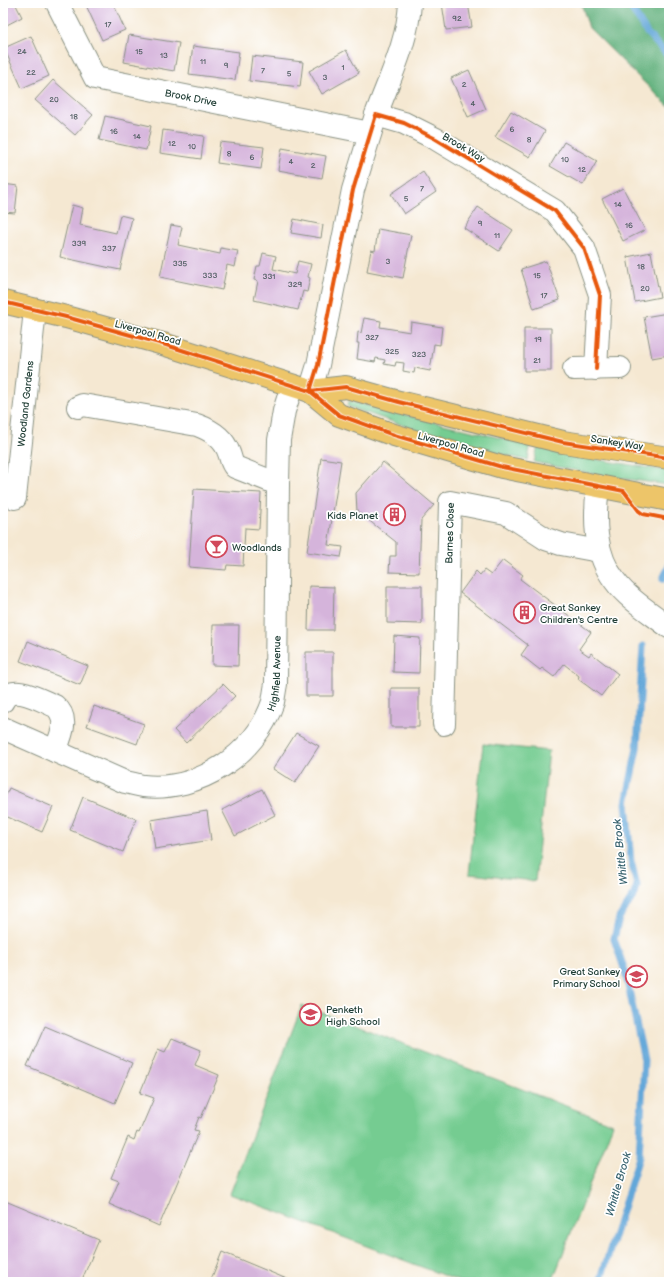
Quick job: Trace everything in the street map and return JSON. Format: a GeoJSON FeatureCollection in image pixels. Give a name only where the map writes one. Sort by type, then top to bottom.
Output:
{"type":"FeatureCollection","features":[{"type":"Feature","properties":{"kind":"highway","name":"Liverpool Road"},"geometry":{"type":"LineString","coordinates":[[3,302],[163,344],[301,388],[346,388],[563,442]]}},
{"type":"Feature","properties":{"kind":"highway","name":"Liverpool Road"},"geometry":{"type":"LineString","coordinates":[[301,388],[339,415],[394,435],[502,467],[598,486]]}},
{"type":"Feature","properties":{"kind":"highway","name":"Sankey Way"},"geometry":{"type":"LineString","coordinates":[[563,442],[669,458]]}},
{"type":"Feature","properties":{"kind":"highway"},"geometry":{"type":"LineString","coordinates":[[598,486],[669,500]]}},
{"type":"Feature","properties":{"kind":"street","name":"Brook Drive"},"geometry":{"type":"LineString","coordinates":[[57,3],[95,78],[373,124]]}},
{"type":"Feature","properties":{"kind":"street"},"geometry":{"type":"LineString","coordinates":[[301,388],[318,365],[353,190],[373,124],[405,36],[410,3]]}},
{"type":"Feature","properties":{"kind":"street","name":"Brook Way"},"geometry":{"type":"LineString","coordinates":[[373,124],[404,124],[436,139],[555,211],[584,248],[600,295],[596,369]]}},
{"type":"Feature","properties":{"kind":"street","name":"Woodland Gardens"},"geometry":{"type":"LineString","coordinates":[[15,498],[36,310]]}},
{"type":"Feature","properties":{"kind":"street"},"geometry":{"type":"LineString","coordinates":[[574,369],[620,368]]}},
{"type":"Feature","properties":{"kind":"street","name":"Highfield Avenue"},"geometry":{"type":"LineString","coordinates":[[3,728],[125,782],[143,786],[162,786],[191,781],[203,777],[230,761],[254,736],[265,720],[273,701],[276,684],[278,484],[281,423],[301,388]]}},
{"type":"Feature","properties":{"kind":"street"},"geometry":{"type":"LineString","coordinates":[[78,407],[83,404],[197,425],[210,430],[224,443],[229,452],[232,464],[235,467],[278,484]]}},
{"type":"Feature","properties":{"kind":"street"},"geometry":{"type":"LineString","coordinates":[[598,486],[596,523],[600,551],[605,567],[615,582],[626,594],[669,627]]}},
{"type":"Feature","properties":{"kind":"street","name":"Barnes Close"},"geometry":{"type":"LineString","coordinates":[[444,724],[450,502],[506,513],[546,539],[561,544],[600,551]]}},
{"type":"Feature","properties":{"kind":"street"},"geometry":{"type":"LineString","coordinates":[[3,701],[7,694],[21,692],[59,709],[64,722],[61,735],[54,751]]}},
{"type":"Feature","properties":{"kind":"green space"},"geometry":{"type":"Polygon","coordinates":[[[581,3],[669,3],[669,107],[589,28],[581,3]]]}},
{"type":"Feature","properties":{"kind":"green space"},"geometry":{"type":"Polygon","coordinates":[[[349,401],[529,445],[530,448],[528,459],[526,460],[480,449],[413,429],[347,406],[349,401]]]}},
{"type":"Feature","properties":{"kind":"green space"},"geometry":{"type":"Polygon","coordinates":[[[538,448],[669,471],[669,485],[598,475],[534,462],[538,448]]]}},
{"type":"Feature","properties":{"kind":"green space"},"geometry":{"type":"Polygon","coordinates":[[[483,744],[549,751],[535,881],[469,874],[483,744]]]}},
{"type":"Feature","properties":{"kind":"green space"},"geometry":{"type":"Polygon","coordinates":[[[302,1005],[613,1124],[552,1282],[461,1282],[230,1194],[302,1005]]]}},
{"type":"Feature","properties":{"kind":"building"},"geometry":{"type":"Polygon","coordinates":[[[3,3],[15,3],[22,17],[3,27],[3,3]]]}},
{"type":"Feature","properties":{"kind":"building"},"geometry":{"type":"Polygon","coordinates":[[[85,3],[113,3],[125,30],[102,40],[85,3]]]}},
{"type":"Feature","properties":{"kind":"building"},"geometry":{"type":"Polygon","coordinates":[[[442,3],[468,3],[472,27],[446,30],[442,3]]]}},
{"type":"Feature","properties":{"kind":"building"},"geometry":{"type":"Polygon","coordinates":[[[129,35],[179,43],[174,71],[124,62],[129,35]]]}},
{"type":"Feature","properties":{"kind":"building"},"geometry":{"type":"Polygon","coordinates":[[[31,36],[49,76],[22,88],[4,48],[31,36]]]}},
{"type":"Feature","properties":{"kind":"building"},"geometry":{"type":"Polygon","coordinates":[[[193,46],[239,52],[235,80],[189,74],[193,46]]]}},
{"type":"Feature","properties":{"kind":"building"},"geometry":{"type":"Polygon","coordinates":[[[346,50],[359,73],[322,94],[309,71],[346,50]]]}},
{"type":"Feature","properties":{"kind":"building"},"geometry":{"type":"Polygon","coordinates":[[[252,56],[303,62],[300,87],[249,81],[252,56]]]}},
{"type":"Feature","properties":{"kind":"building"},"geometry":{"type":"Polygon","coordinates":[[[469,70],[486,109],[468,117],[451,78],[469,70]]]}},
{"type":"Feature","properties":{"kind":"building"},"geometry":{"type":"Polygon","coordinates":[[[53,80],[93,115],[75,135],[35,100],[53,80]]]}},
{"type":"Feature","properties":{"kind":"building"},"geometry":{"type":"Polygon","coordinates":[[[511,111],[545,131],[530,157],[495,137],[511,111]]]}},
{"type":"Feature","properties":{"kind":"building"},"geometry":{"type":"Polygon","coordinates":[[[105,116],[151,126],[146,150],[99,140],[105,116]]]}},
{"type":"Feature","properties":{"kind":"building"},"geometry":{"type":"Polygon","coordinates":[[[163,130],[204,136],[201,159],[160,153],[163,130]]]}},
{"type":"Feature","properties":{"kind":"building"},"geometry":{"type":"Polygon","coordinates":[[[220,142],[264,147],[261,169],[217,163],[220,142]]]}},
{"type":"Feature","properties":{"kind":"building"},"geometry":{"type":"Polygon","coordinates":[[[564,142],[597,161],[583,185],[550,166],[564,142]]]}},
{"type":"Feature","properties":{"kind":"building"},"geometry":{"type":"Polygon","coordinates":[[[282,148],[326,156],[322,178],[278,170],[282,148]]]}},
{"type":"Feature","properties":{"kind":"building"},"geometry":{"type":"Polygon","coordinates":[[[423,172],[436,192],[404,214],[391,194],[423,172]]]}},
{"type":"Feature","properties":{"kind":"building"},"geometry":{"type":"Polygon","coordinates":[[[3,184],[18,186],[15,213],[3,212],[3,184]]]}},
{"type":"Feature","properties":{"kind":"building"},"geometry":{"type":"Polygon","coordinates":[[[623,188],[645,230],[623,241],[602,199],[623,188]]]}},
{"type":"Feature","properties":{"kind":"building"},"geometry":{"type":"Polygon","coordinates":[[[72,205],[83,208],[80,225],[116,233],[120,215],[132,218],[120,270],[60,257],[72,205]]]}},
{"type":"Feature","properties":{"kind":"building"},"geometry":{"type":"Polygon","coordinates":[[[478,207],[513,230],[499,251],[464,228],[478,207]]]}},
{"type":"Feature","properties":{"kind":"building"},"geometry":{"type":"Polygon","coordinates":[[[294,219],[323,225],[321,238],[291,233],[294,219]]]}},
{"type":"Feature","properties":{"kind":"building"},"geometry":{"type":"Polygon","coordinates":[[[171,225],[182,227],[178,245],[220,254],[221,248],[238,251],[235,267],[227,265],[222,290],[160,277],[171,225]]]}},
{"type":"Feature","properties":{"kind":"building"},"geometry":{"type":"Polygon","coordinates":[[[378,229],[411,235],[403,278],[367,271],[371,250],[375,251],[378,229]]]}},
{"type":"Feature","properties":{"kind":"building"},"geometry":{"type":"Polygon","coordinates":[[[651,252],[660,297],[635,302],[627,257],[651,252]]]}},
{"type":"Feature","properties":{"kind":"building"},"geometry":{"type":"Polygon","coordinates":[[[263,253],[276,256],[273,269],[295,274],[298,261],[311,264],[307,292],[303,291],[298,310],[254,300],[258,281],[254,280],[257,266],[260,266],[263,253]]]}},
{"type":"Feature","properties":{"kind":"building"},"geometry":{"type":"Polygon","coordinates":[[[546,261],[560,300],[534,309],[521,269],[546,261]]]}},
{"type":"Feature","properties":{"kind":"building"},"geometry":{"type":"Polygon","coordinates":[[[668,313],[669,355],[652,358],[644,317],[668,313]]]}},
{"type":"Feature","properties":{"kind":"building"},"geometry":{"type":"Polygon","coordinates":[[[364,318],[381,321],[380,327],[410,332],[411,322],[442,327],[440,345],[434,344],[430,371],[415,368],[414,373],[403,371],[404,363],[396,362],[395,366],[384,364],[385,360],[376,358],[375,362],[357,359],[359,343],[357,343],[358,332],[361,333],[364,318]]]}},
{"type":"Feature","properties":{"kind":"building"},"geometry":{"type":"Polygon","coordinates":[[[524,328],[551,328],[551,371],[524,371],[524,328]]]}},
{"type":"Feature","properties":{"kind":"building"},"geometry":{"type":"Polygon","coordinates":[[[321,458],[341,461],[328,545],[343,547],[341,557],[307,552],[321,458]]]}},
{"type":"Feature","properties":{"kind":"building","name":"Kids Planet"},"geometry":{"type":"Polygon","coordinates":[[[383,462],[434,505],[421,520],[419,573],[389,572],[390,556],[396,556],[396,542],[357,511],[356,493],[383,462]]]}},
{"type":"Feature","properties":{"kind":"building","name":"Woodlands"},"geometry":{"type":"Polygon","coordinates":[[[194,489],[261,493],[259,529],[245,528],[243,566],[227,565],[226,570],[189,567],[194,489]]]}},
{"type":"Feature","properties":{"kind":"building","name":"Great Sankey Children's Centre"},"geometry":{"type":"Polygon","coordinates":[[[503,560],[523,575],[520,579],[591,632],[579,649],[589,656],[591,653],[618,674],[601,696],[578,679],[579,676],[564,664],[554,677],[542,668],[540,670],[521,655],[528,645],[460,593],[476,571],[480,575],[484,570],[491,575],[503,560]]]}},
{"type":"Feature","properties":{"kind":"building"},"geometry":{"type":"Polygon","coordinates":[[[309,586],[334,587],[333,630],[308,630],[309,586]]]}},
{"type":"Feature","properties":{"kind":"building"},"geometry":{"type":"Polygon","coordinates":[[[387,586],[422,586],[422,624],[387,623],[387,586]]]}},
{"type":"Feature","properties":{"kind":"building"},"geometry":{"type":"Polygon","coordinates":[[[213,625],[239,625],[238,666],[212,665],[213,625]]]}},
{"type":"Feature","properties":{"kind":"building"},"geometry":{"type":"Polygon","coordinates":[[[394,636],[420,638],[419,673],[393,672],[394,636]]]}},
{"type":"Feature","properties":{"kind":"building"},"geometry":{"type":"Polygon","coordinates":[[[28,641],[88,666],[80,685],[20,661],[28,641]]]}},
{"type":"Feature","properties":{"kind":"building"},"geometry":{"type":"Polygon","coordinates":[[[306,652],[333,652],[333,696],[306,696],[306,652]]]}},
{"type":"Feature","properties":{"kind":"building"},"geometry":{"type":"Polygon","coordinates":[[[223,684],[235,696],[186,743],[174,730],[223,684]]]}},
{"type":"Feature","properties":{"kind":"building"},"geometry":{"type":"Polygon","coordinates":[[[391,688],[419,688],[419,727],[391,727],[391,688]]]}},
{"type":"Feature","properties":{"kind":"building"},"geometry":{"type":"Polygon","coordinates":[[[94,706],[144,724],[137,744],[87,726],[94,706]]]}},
{"type":"Feature","properties":{"kind":"building"},"geometry":{"type":"Polygon","coordinates":[[[296,733],[319,746],[295,783],[273,769],[296,733]]]}},
{"type":"Feature","properties":{"kind":"building"},"geometry":{"type":"Polygon","coordinates":[[[9,788],[53,807],[42,832],[3,815],[3,802],[9,788]]]}},
{"type":"Feature","properties":{"kind":"building"},"geometry":{"type":"Polygon","coordinates":[[[262,789],[275,815],[235,836],[222,810],[262,789]]]}},
{"type":"Feature","properties":{"kind":"building"},"geometry":{"type":"Polygon","coordinates":[[[83,797],[136,819],[123,852],[70,830],[83,797]]]}},
{"type":"Feature","properties":{"kind":"building"},"geometry":{"type":"Polygon","coordinates":[[[207,811],[211,840],[155,849],[151,820],[207,811]]]}},
{"type":"Feature","properties":{"kind":"building"},"geometry":{"type":"Polygon","coordinates":[[[45,1026],[132,1063],[115,1103],[27,1066],[45,1026]]]}},
{"type":"Feature","properties":{"kind":"building"},"geometry":{"type":"Polygon","coordinates":[[[172,1038],[201,1050],[195,1065],[219,1075],[201,1118],[199,1117],[194,1130],[199,1131],[159,1226],[109,1204],[119,1181],[111,1178],[128,1137],[134,1140],[137,1132],[139,1133],[154,1098],[140,1093],[158,1049],[165,1052],[172,1038]]]}},
{"type":"Feature","properties":{"kind":"building"},"geometry":{"type":"Polygon","coordinates":[[[3,1200],[99,1240],[81,1282],[3,1282],[3,1200]]]}},
{"type":"Feature","properties":{"kind":"building"},"geometry":{"type":"Polygon","coordinates":[[[222,1252],[294,1282],[210,1282],[222,1252]]]}},
{"type":"Feature","properties":{"kind":"waterway","name":"Whittle Brook"},"geometry":{"type":"LineString","coordinates":[[628,3],[647,33],[669,57]]}},
{"type":"Feature","properties":{"kind":"waterway","name":"Whittle Brook"},"geometry":{"type":"LineString","coordinates":[[663,579],[669,566]]}},
{"type":"Feature","properties":{"kind":"waterway","name":"Whittle Brook"},"geometry":{"type":"LineString","coordinates":[[600,1282],[639,1157],[644,1060],[625,971],[614,939],[619,918],[634,895],[637,885],[631,861],[626,803],[637,748],[643,646]]}},
{"type":"Feature","properties":{"kind":"cycle path"},"geometry":{"type":"LineString","coordinates":[[310,391],[318,365],[353,190],[376,115],[404,123],[436,139],[555,211],[584,248],[600,295],[596,369]]}},
{"type":"Feature","properties":{"kind":"cycle path"},"geometry":{"type":"LineString","coordinates":[[3,302],[66,317],[163,344],[310,391],[339,415],[394,435],[502,467],[624,491],[643,514],[669,519]]}},
{"type":"Feature","properties":{"kind":"cycle path"},"geometry":{"type":"LineString","coordinates":[[310,391],[346,387],[399,402],[563,442],[669,458]]}},
{"type":"Feature","properties":{"kind":"place","name":"Kids Planet"},"geometry":{"type":"Point","coordinates":[394,515]}},
{"type":"Feature","properties":{"kind":"place","name":"Woodlands"},"geometry":{"type":"Point","coordinates":[217,547]}},
{"type":"Feature","properties":{"kind":"place","name":"Great Sankey Children's Centre"},"geometry":{"type":"Point","coordinates":[525,613]}},
{"type":"Feature","properties":{"kind":"place","name":"Great Sankey Primary School"},"geometry":{"type":"Point","coordinates":[636,977]}},
{"type":"Feature","properties":{"kind":"place","name":"Penketh High School"},"geometry":{"type":"Point","coordinates":[310,1015]}}]}
